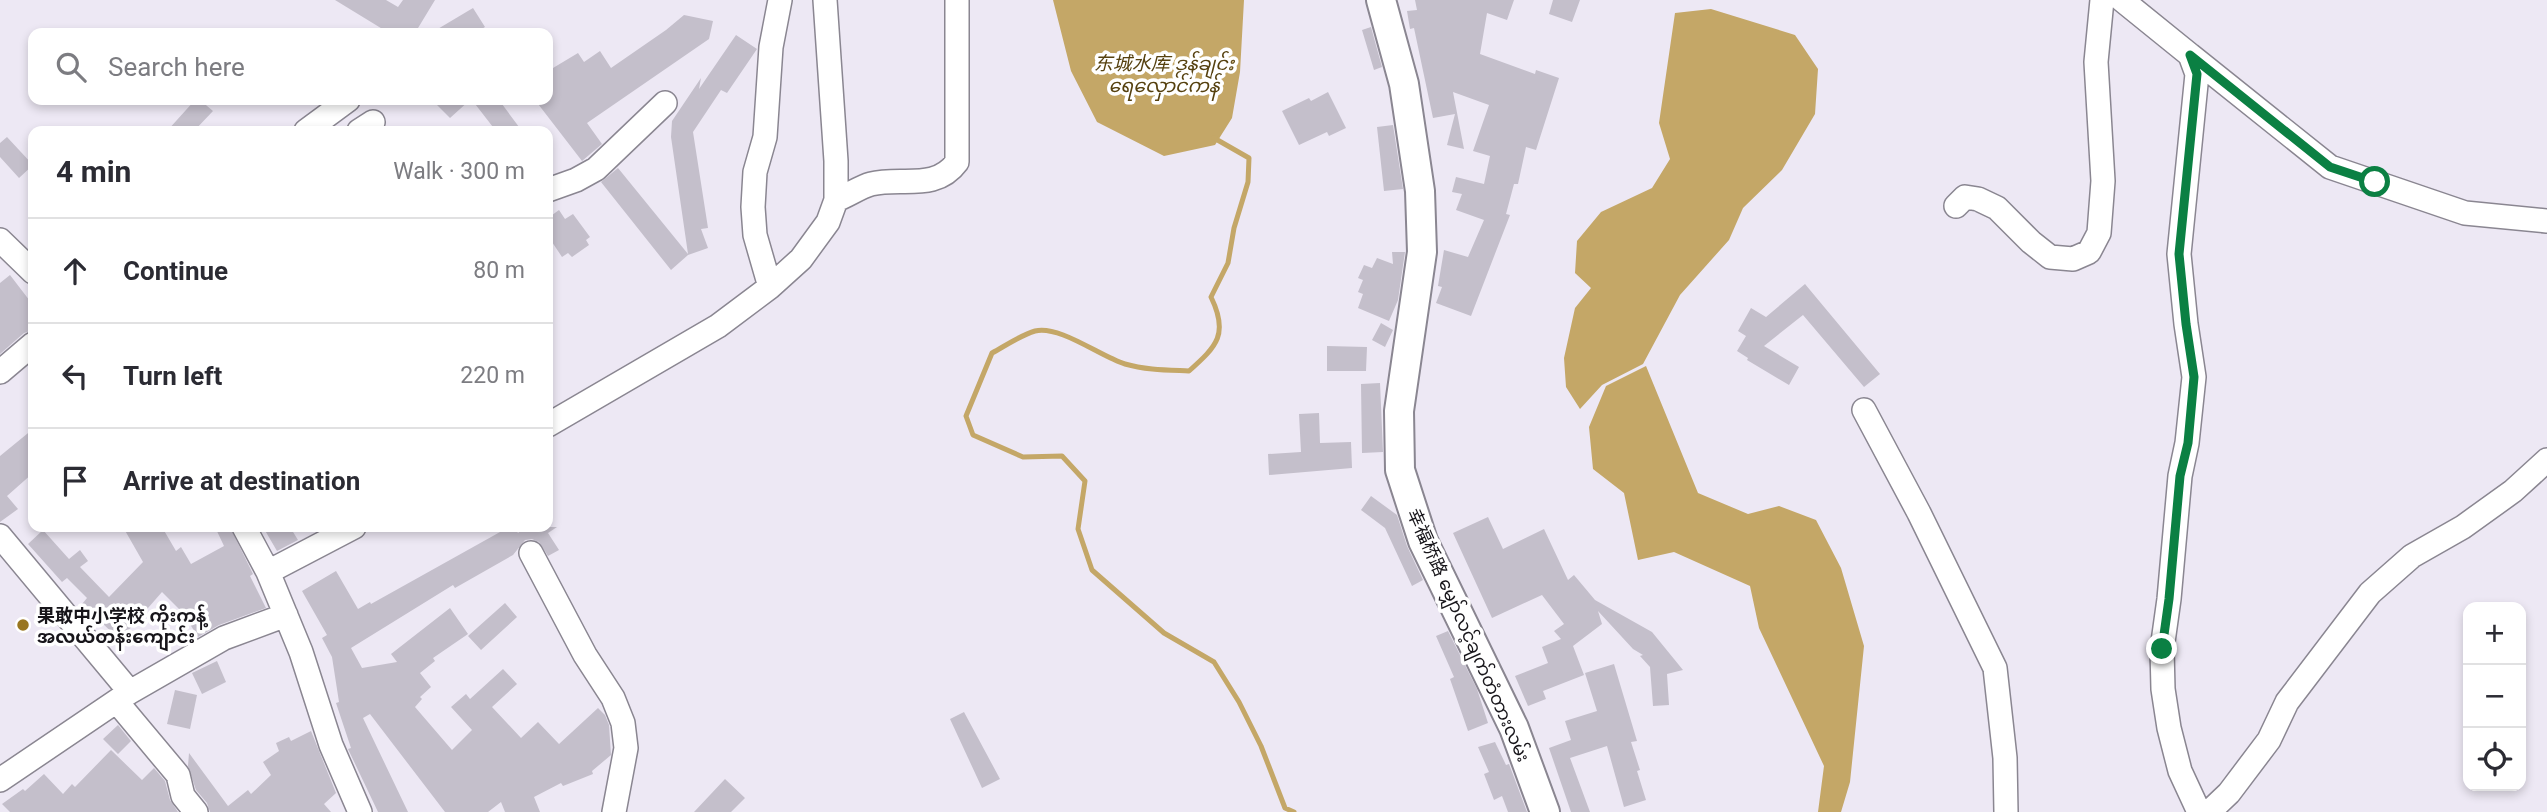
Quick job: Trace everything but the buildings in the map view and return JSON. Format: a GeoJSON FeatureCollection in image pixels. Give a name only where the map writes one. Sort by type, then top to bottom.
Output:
{"type":"FeatureCollection","features":[{"type":"Feature","properties":{"kind":"main road","name":"幸福桥路 မျှော်လင့်ချက်တံတားလမ်း"},"geometry":{"type":"LineString","coordinates":[[1381,0],[1404,84],[1420,191],[1422,252],[1399,411],[1400,470],[1423,541],[1514,728],[1545,812]]}},
{"type":"Feature","properties":{"kind":"street"},"geometry":{"type":"LineString","coordinates":[[770,287],[755,235],[753,207],[755,172],[765,137],[771,47],[780,0]]}},
{"type":"Feature","properties":{"kind":"street"},"geometry":{"type":"LineString","coordinates":[[553,422],[718,326],[770,287],[801,259],[828,222],[836,200],[836,160],[825,0]]}},
{"type":"Feature","properties":{"kind":"street"},"geometry":{"type":"LineString","coordinates":[[836,200],[869,184],[935,179],[949,173],[957,162],[957,0]]}},
{"type":"Feature","properties":{"kind":"street"},"geometry":{"type":"LineString","coordinates":[[1956,206],[1965,197],[1997,208],[2050,257],[2073,259],[2089,251],[2099,233],[2103,181],[2096,62],[2102,0]]}},
{"type":"Feature","properties":{"kind":"street"},"geometry":{"type":"LineString","coordinates":[[2122,0],[2330,167],[2465,213],[2547,221]]}},
{"type":"Feature","properties":{"kind":"street"},"geometry":{"type":"LineString","coordinates":[[2190,55],[2197,74],[2179,254],[2194,377],[2188,443],[2180,476],[2171,586],[2162,649],[2163,689],[2169,728],[2180,771],[2199,812]]}},
{"type":"Feature","properties":{"kind":"street"},"geometry":{"type":"LineString","coordinates":[[553,188],[596,169],[665,103]]}},
{"type":"Feature","properties":{"kind":"street"},"geometry":{"type":"LineString","coordinates":[[313,126],[341,105]]}},
{"type":"Feature","properties":{"kind":"street"},"geometry":{"type":"LineString","coordinates":[[0,240],[28,267]]}},
{"type":"Feature","properties":{"kind":"street"},"geometry":{"type":"LineString","coordinates":[[0,372],[28,348]]}},
{"type":"Feature","properties":{"kind":"street"},"geometry":{"type":"LineString","coordinates":[[1864,410],[1919,513],[1995,668],[2005,758],[2006,812]]}},
{"type":"Feature","properties":{"kind":"street"},"geometry":{"type":"LineString","coordinates":[[2209,812],[2229,793],[2269,740],[2287,702],[2370,593],[2412,556],[2463,527],[2513,491],[2547,460]]}},
{"type":"Feature","properties":{"kind":"street"},"geometry":{"type":"LineString","coordinates":[[247,532],[268,572],[301,652],[331,745],[360,812]]}},
{"type":"Feature","properties":{"kind":"street"},"geometry":{"type":"LineString","coordinates":[[268,572],[344,532]]}},
{"type":"Feature","properties":{"kind":"street"},"geometry":{"type":"LineString","coordinates":[[0,537],[123,697],[178,775],[183,796],[196,812]]}},
{"type":"Feature","properties":{"kind":"street"},"geometry":{"type":"LineString","coordinates":[[531,553],[585,655],[613,698],[623,723],[626,748],[614,812]]}},
{"type":"Feature","properties":{"kind":"street"},"geometry":{"type":"LineString","coordinates":[[0,780],[123,697],[225,638],[286,615]]}},
{"type":"Feature","properties":{"kind":"water","name":"东城水库 ဒွန်ချင်း ရေလှောင်ကန်"},"geometry":{"type":"Polygon","coordinates":[[[1053,0],[1244,0],[1240,72],[1232,118],[1215,145],[1164,156],[1097,122],[1071,71],[1053,0]]]}},
{"type":"Feature","properties":{"kind":"water"},"geometry":{"type":"Polygon","coordinates":[[[1711,9],[1795,35],[1818,69],[1815,114],[1782,170],[1743,208],[1729,240],[1680,295],[1643,364],[1602,385],[1580,409],[1566,387],[1564,358],[1575,308],[1591,288],[1575,273],[1577,241],[1601,212],[1652,188],[1670,159],[1659,123],[1675,13],[1711,9]]]}},
{"type":"Feature","properties":{"kind":"water"},"geometry":{"type":"Polygon","coordinates":[[[1646,366],[1698,493],[1748,514],[1779,506],[1816,520],[1841,568],[1864,646],[1850,782],[1841,812],[1818,812],[1824,766],[1759,628],[1750,586],[1674,552],[1638,560],[1624,493],[1593,469],[1589,427],[1606,386],[1646,366]]]}},
{"type":"Feature","properties":{"kind":"waterway"},"geometry":{"type":"LineString","coordinates":[[1214,138],[1249,158],[1248,182],[1234,228],[1228,263],[1211,297],[1219,321],[1219,330],[1207,354],[1189,371],[1149,369],[1125,364],[1068,337],[1045,330],[1035,331],[992,353],[966,416],[973,435],[1023,457],[1062,456],[1085,481],[1078,529],[1092,570],[1164,633],[1214,662],[1239,702],[1261,746],[1285,808],[1294,812]]}},
{"type":"Feature","properties":{"kind":"place","name":"果敢中小学校 ကိုးကန့် အလယ်တန်းကျောင်း"},"geometry":{"type":"Point","coordinates":[23,625]}},
{"type":"Feature","properties":{"kind":"route"},"geometry":{"type":"LineString","coordinates":[[2162,649],[2176,535],[2180,476],[2188,443],[2194,377],[2179,254],[2197,74],[2190,55],[2330,167],[2375,182]]}}]}
